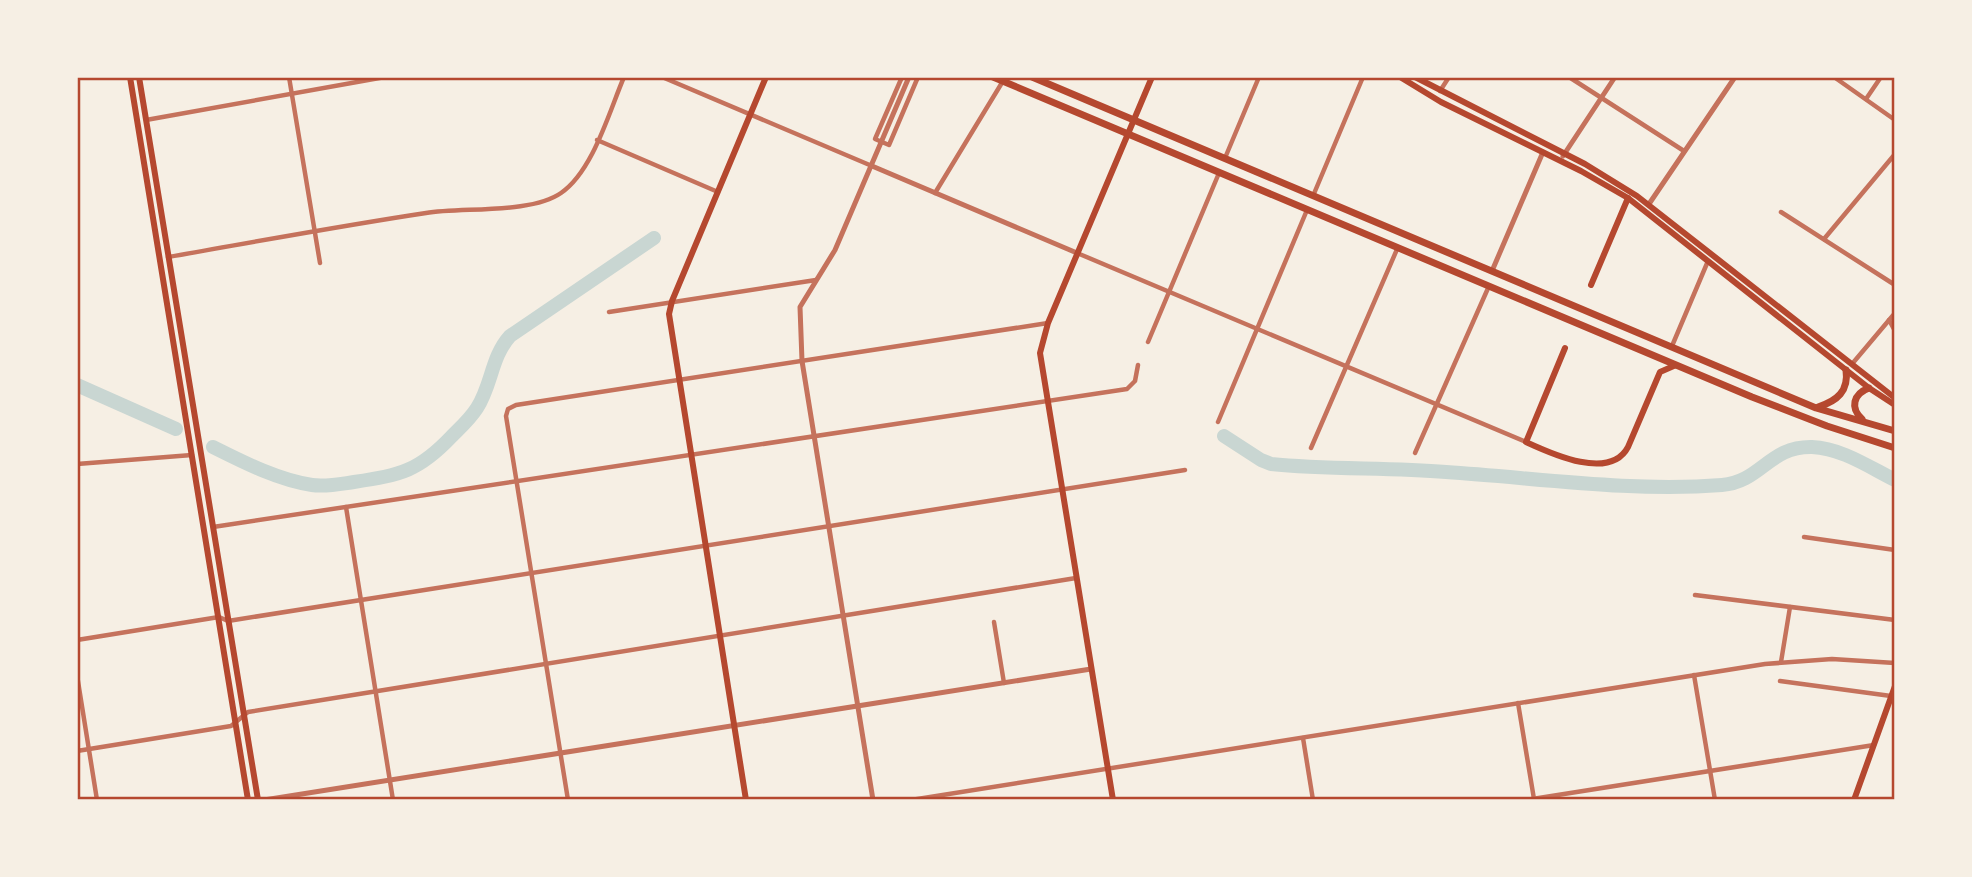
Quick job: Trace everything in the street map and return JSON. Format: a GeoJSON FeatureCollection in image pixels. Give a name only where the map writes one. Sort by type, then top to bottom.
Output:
{"type":"FeatureCollection","features":[{"type":"Feature","properties":{"kind":"highway"},"geometry":{"type":"LineString","coordinates":[[993,77],[1776,407],[1895,448]]}},
{"type":"Feature","properties":{"kind":"highway"},"geometry":{"type":"LineString","coordinates":[[1032,77],[1816,408],[1895,430]]}},
{"type":"Feature","properties":{"kind":"highway"},"geometry":{"type":"LineString","coordinates":[[1816,408],[1830,404],[1840,395],[1849,367]]}},
{"type":"Feature","properties":{"kind":"highway"},"geometry":{"type":"LineString","coordinates":[[1866,421],[1857,414],[1854,404],[1859,394],[1871,385]]}},
{"type":"Feature","properties":{"kind":"main road"},"geometry":{"type":"LineString","coordinates":[[130,77],[248,800]]}},
{"type":"Feature","properties":{"kind":"main road"},"geometry":{"type":"LineString","coordinates":[[139,77],[257,800]]}},
{"type":"Feature","properties":{"kind":"main road"},"geometry":{"type":"LineString","coordinates":[[746,800],[669,320],[672,301],[766,77]]}},
{"type":"Feature","properties":{"kind":"main road"},"geometry":{"type":"LineString","coordinates":[[1113,800],[1040,353],[1048,323],[1152,77]]}},
{"type":"Feature","properties":{"kind":"main road"},"geometry":{"type":"LineString","coordinates":[[1400,77],[1441,102],[1543,152],[1563,157],[1605,175],[1895,405]]}},
{"type":"Feature","properties":{"kind":"main road"},"geometry":{"type":"LineString","coordinates":[[1415,77],[1563,157],[1646,207],[1709,260],[1849,367]]}},
{"type":"Feature","properties":{"kind":"main road"},"geometry":{"type":"LineString","coordinates":[[1591,285],[1628,198]]}},
{"type":"Feature","properties":{"kind":"main road"},"geometry":{"type":"LineString","coordinates":[[1565,348],[1526,442],[1571,460],[1610,463],[1622,456],[1660,372],[1676,365]]}},
{"type":"Feature","properties":{"kind":"main road"},"geometry":{"type":"LineString","coordinates":[[1871,385],[1895,398]]}},
{"type":"Feature","properties":{"kind":"main road"},"geometry":{"type":"LineString","coordinates":[[1854,800],[1895,686]]}},
{"type":"Feature","properties":{"kind":"street"},"geometry":{"type":"LineString","coordinates":[[289,77],[320,263]]}},
{"type":"Feature","properties":{"kind":"street"},"geometry":{"type":"LineString","coordinates":[[146,120],[385,77]]}},
{"type":"Feature","properties":{"kind":"street"},"geometry":{"type":"LineString","coordinates":[[168,257],[428,212],[527,205],[551,199],[570,186],[583,169],[624,77]]}},
{"type":"Feature","properties":{"kind":"street"},"geometry":{"type":"LineString","coordinates":[[662,77],[1526,442]]}},
{"type":"Feature","properties":{"kind":"street"},"geometry":{"type":"LineString","coordinates":[[902,77],[875,139],[889,145],[918,77]]}},
{"type":"Feature","properties":{"kind":"street"},"geometry":{"type":"LineString","coordinates":[[873,800],[802,361],[800,307],[835,250],[909,77]]}},
{"type":"Feature","properties":{"kind":"street"},"geometry":{"type":"LineString","coordinates":[[1225,158],[1259,77]]}},
{"type":"Feature","properties":{"kind":"street"},"geometry":{"type":"LineString","coordinates":[[1313,196],[1363,77]]}},
{"type":"Feature","properties":{"kind":"street"},"geometry":{"type":"LineString","coordinates":[[1440,91],[1449,77]]}},
{"type":"Feature","properties":{"kind":"street"},"geometry":{"type":"LineString","coordinates":[[1569,77],[1684,151]]}},
{"type":"Feature","properties":{"kind":"street"},"geometry":{"type":"LineString","coordinates":[[1563,157],[1615,77]]}},
{"type":"Feature","properties":{"kind":"street"},"geometry":{"type":"LineString","coordinates":[[1646,207],[1735,77]]}},
{"type":"Feature","properties":{"kind":"street"},"geometry":{"type":"LineString","coordinates":[[1834,77],[1895,120]]}},
{"type":"Feature","properties":{"kind":"street"},"geometry":{"type":"LineString","coordinates":[[1866,99],[1881,77]]}},
{"type":"Feature","properties":{"kind":"street"},"geometry":{"type":"LineString","coordinates":[[935,193],[1003,81]]}},
{"type":"Feature","properties":{"kind":"street"},"geometry":{"type":"LineString","coordinates":[[597,140],[718,192]]}},
{"type":"Feature","properties":{"kind":"street"},"geometry":{"type":"LineString","coordinates":[[1492,271],[1543,152]]}},
{"type":"Feature","properties":{"kind":"street"},"geometry":{"type":"LineString","coordinates":[[1823,239],[1895,154]]}},
{"type":"Feature","properties":{"kind":"street"},"geometry":{"type":"LineString","coordinates":[[1148,342],[1219,172]]}},
{"type":"Feature","properties":{"kind":"street"},"geometry":{"type":"LineString","coordinates":[[1218,422],[1308,209]]}},
{"type":"Feature","properties":{"kind":"street"},"geometry":{"type":"LineString","coordinates":[[1781,212],[1895,285]]}},
{"type":"Feature","properties":{"kind":"street"},"geometry":{"type":"LineString","coordinates":[[1311,448],[1398,247]]}},
{"type":"Feature","properties":{"kind":"street"},"geometry":{"type":"LineString","coordinates":[[1672,347],[1709,260]]}},
{"type":"Feature","properties":{"kind":"street"},"geometry":{"type":"LineString","coordinates":[[609,312],[817,279]]}},
{"type":"Feature","properties":{"kind":"street"},"geometry":{"type":"LineString","coordinates":[[1415,453],[1489,285]]}},
{"type":"Feature","properties":{"kind":"street"},"geometry":{"type":"LineString","coordinates":[[1849,367],[1895,313]]}},
{"type":"Feature","properties":{"kind":"street"},"geometry":{"type":"LineString","coordinates":[[1889,320],[1895,331]]}},
{"type":"Feature","properties":{"kind":"street"},"geometry":{"type":"LineString","coordinates":[[568,800],[506,416],[508,409],[516,405],[1048,323]]}},
{"type":"Feature","properties":{"kind":"street"},"geometry":{"type":"LineString","coordinates":[[213,527],[1126,388],[1135,381],[1138,365]]}},
{"type":"Feature","properties":{"kind":"street"},"geometry":{"type":"LineString","coordinates":[[77,464],[192,455]]}},
{"type":"Feature","properties":{"kind":"street"},"geometry":{"type":"LineString","coordinates":[[77,639],[219,617],[228,621],[1185,470]]}},
{"type":"Feature","properties":{"kind":"street"},"geometry":{"type":"LineString","coordinates":[[346,507],[393,800]]}},
{"type":"Feature","properties":{"kind":"street"},"geometry":{"type":"LineString","coordinates":[[1804,537],[1895,550]]}},
{"type":"Feature","properties":{"kind":"street"},"geometry":{"type":"LineString","coordinates":[[77,751],[236,724],[243,713],[1076,579]]}},
{"type":"Feature","properties":{"kind":"street"},"geometry":{"type":"LineString","coordinates":[[1695,595],[1895,620]]}},
{"type":"Feature","properties":{"kind":"street"},"geometry":{"type":"LineString","coordinates":[[1781,662],[1790,607]]}},
{"type":"Feature","properties":{"kind":"street"},"geometry":{"type":"LineString","coordinates":[[994,622],[1004,683]]}},
{"type":"Feature","properties":{"kind":"street"},"geometry":{"type":"LineString","coordinates":[[911,800],[1781,662],[1832,659],[1895,663]]}},
{"type":"Feature","properties":{"kind":"street"},"geometry":{"type":"LineString","coordinates":[[264,800],[1091,669]]}},
{"type":"Feature","properties":{"kind":"street"},"geometry":{"type":"LineString","coordinates":[[77,675],[97,800]]}},
{"type":"Feature","properties":{"kind":"street"},"geometry":{"type":"LineString","coordinates":[[1694,675],[1715,800]]}},
{"type":"Feature","properties":{"kind":"street"},"geometry":{"type":"LineString","coordinates":[[1780,681],[1891,696]]}},
{"type":"Feature","properties":{"kind":"street"},"geometry":{"type":"LineString","coordinates":[[1518,703],[1534,799]]}},
{"type":"Feature","properties":{"kind":"street"},"geometry":{"type":"LineString","coordinates":[[1303,738],[1313,800]]}},
{"type":"Feature","properties":{"kind":"street"},"geometry":{"type":"LineString","coordinates":[[1526,800],[1874,745]]}},
{"type":"Feature","properties":{"kind":"waterway"},"geometry":{"type":"LineString","coordinates":[[213,447],[274,475],[312,485],[333,485],[408,470],[440,448],[474,412],[486,390],[499,353],[510,336],[654,238]]}},
{"type":"Feature","properties":{"kind":"waterway"},"geometry":{"type":"LineString","coordinates":[[77,385],[176,429]]}},
{"type":"Feature","properties":{"kind":"waterway"},"geometry":{"type":"LineString","coordinates":[[1224,436],[1271,464],[1424,470],[1653,487],[1722,485],[1735,482],[1746,478],[1785,452],[1812,447],[1844,454],[1895,480]]}}]}
